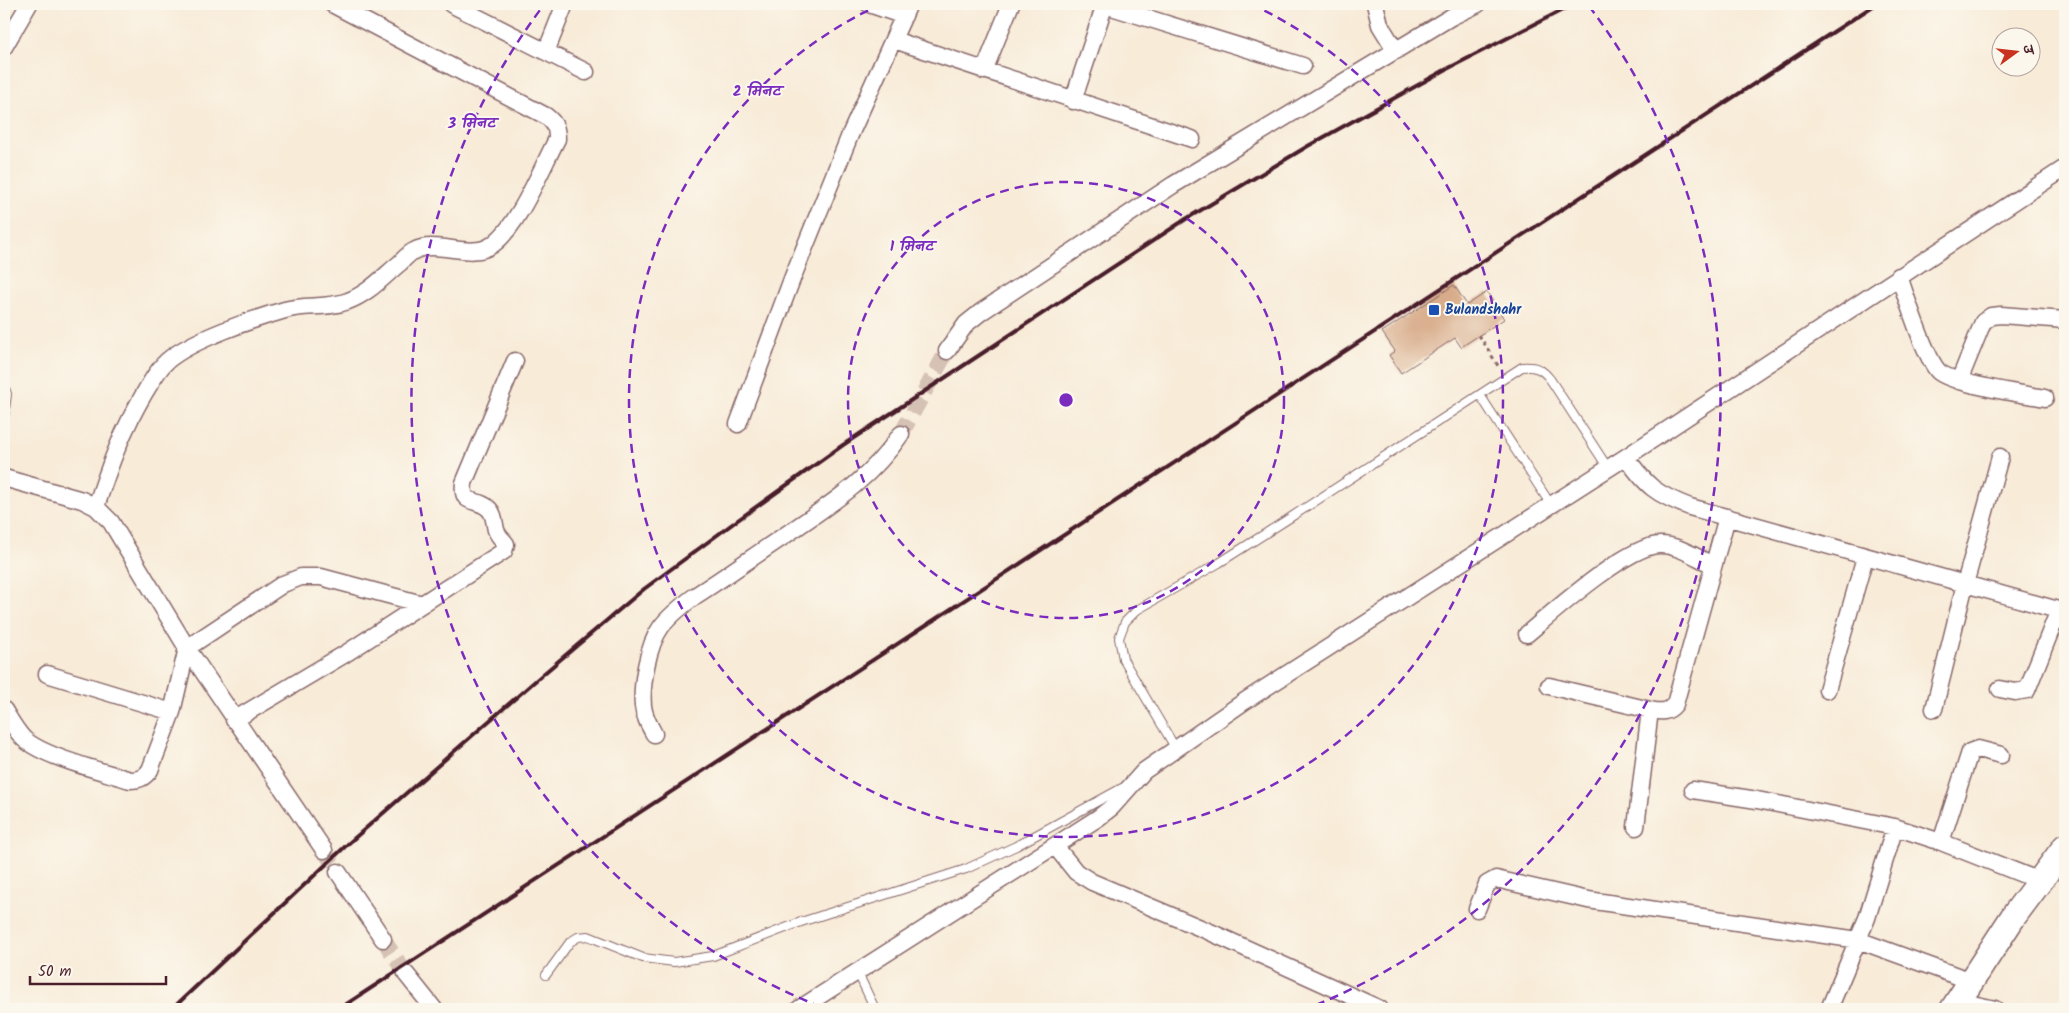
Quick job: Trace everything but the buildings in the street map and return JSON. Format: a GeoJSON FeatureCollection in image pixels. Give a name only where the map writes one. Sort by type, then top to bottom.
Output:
{"type":"FeatureCollection","features":[{"type":"Feature","properties":{"kind":"main road"},"geometry":{"type":"LineString","coordinates":[[1961,997],[2013,917],[2065,846]]}},
{"type":"Feature","properties":{"kind":"street"},"geometry":{"type":"LineString","coordinates":[[4,47],[30,4]]}},
{"type":"Feature","properties":{"kind":"street"},"geometry":{"type":"LineString","coordinates":[[96,507],[114,452],[125,429],[154,378],[166,362],[185,348],[285,309],[306,306],[328,306],[348,302],[363,294],[414,251],[428,247],[471,250],[490,246],[504,235],[519,212],[557,139],[557,129],[554,122],[546,116],[332,4]]}},
{"type":"Feature","properties":{"kind":"street"},"geometry":{"type":"LineString","coordinates":[[451,4],[470,8],[546,52],[586,72]]}},
{"type":"Feature","properties":{"kind":"street"},"geometry":{"type":"LineString","coordinates":[[546,52],[565,4]]}},
{"type":"Feature","properties":{"kind":"street"},"geometry":{"type":"LineString","coordinates":[[738,424],[792,279],[850,135],[906,10],[869,4]]}},
{"type":"Feature","properties":{"kind":"street"},"geometry":{"type":"LineString","coordinates":[[984,70],[1011,4]]}},
{"type":"Feature","properties":{"kind":"street"},"geometry":{"type":"LineString","coordinates":[[1073,101],[1105,4],[1303,66]]}},
{"type":"Feature","properties":{"kind":"street"},"geometry":{"type":"LineString","coordinates":[[1374,4],[1380,25],[1396,51]]}},
{"type":"Feature","properties":{"kind":"street"},"geometry":{"type":"LineString","coordinates":[[947,350],[966,324],[989,306],[1173,184],[1451,17],[1478,4]]}},
{"type":"Feature","properties":{"kind":"street"},"geometry":{"type":"LineString","coordinates":[[894,40],[1192,139]]}},
{"type":"Feature","properties":{"kind":"street"},"geometry":{"type":"LineString","coordinates":[[799,1009],[1055,846],[1112,807],[1132,782],[1144,771],[1245,702],[1626,457],[2065,168]]}},
{"type":"Feature","properties":{"kind":"street"},"geometry":{"type":"LineString","coordinates":[[1899,276],[1930,360],[1940,373],[1959,381],[2045,398]]}},
{"type":"Feature","properties":{"kind":"street"},"geometry":{"type":"LineString","coordinates":[[1959,381],[1983,322],[1991,316],[2001,315],[2065,320]]}},
{"type":"Feature","properties":{"kind":"street"},"geometry":{"type":"LineString","coordinates":[[234,720],[345,654],[504,551],[506,547],[496,530],[492,513],[483,504],[470,501],[465,497],[463,490],[464,483],[515,361]]}},
{"type":"Feature","properties":{"kind":"street"},"geometry":{"type":"LineString","coordinates":[[654,734],[647,721],[643,705],[645,673],[650,648],[660,628],[674,612],[695,596],[841,498],[876,466],[901,434]]}},
{"type":"Feature","properties":{"kind":"street"},"geometry":{"type":"LineString","coordinates":[[1626,457],[1642,480],[1664,497],[1690,507],[2062,611],[2026,690],[2015,692],[2000,689]]}},
{"type":"Feature","properties":{"kind":"street"},"geometry":{"type":"LineString","coordinates":[[1934,708],[1964,584],[2000,457]]}},
{"type":"Feature","properties":{"kind":"street"},"geometry":{"type":"LineString","coordinates":[[4,479],[64,494],[96,507],[111,522],[187,648],[234,720],[324,850]]}},
{"type":"Feature","properties":{"kind":"street"},"geometry":{"type":"LineString","coordinates":[[1549,686],[1650,710],[1664,712],[1671,710],[1676,704],[1727,517]]}},
{"type":"Feature","properties":{"kind":"street"},"geometry":{"type":"LineString","coordinates":[[1526,634],[1598,577],[1645,549],[1659,545],[1673,547],[1713,565]]}},
{"type":"Feature","properties":{"kind":"street"},"geometry":{"type":"LineString","coordinates":[[1827,690],[1865,557]]}},
{"type":"Feature","properties":{"kind":"street"},"geometry":{"type":"LineString","coordinates":[[4,710],[19,733],[32,745],[51,754],[130,780],[137,780],[146,777],[150,770],[172,712],[187,648],[283,584],[301,578],[321,578],[422,604]]}},
{"type":"Feature","properties":{"kind":"street"},"geometry":{"type":"LineString","coordinates":[[47,674],[172,712]]}},
{"type":"Feature","properties":{"kind":"street"},"geometry":{"type":"LineString","coordinates":[[1636,827],[1650,710]]}},
{"type":"Feature","properties":{"kind":"street"},"geometry":{"type":"LineString","coordinates":[[1941,842],[1970,752],[1978,749],[2001,755]]}},
{"type":"Feature","properties":{"kind":"street"},"geometry":{"type":"LineString","coordinates":[[1693,790],[1758,800],[1895,827],[1941,842],[2040,881]]}},
{"type":"Feature","properties":{"kind":"street"},"geometry":{"type":"LineString","coordinates":[[1829,1009],[1858,940],[1895,827]]}},
{"type":"Feature","properties":{"kind":"street"},"geometry":{"type":"LineString","coordinates":[[1055,846],[1076,872],[1092,882],[1210,932],[1380,1009]]}},
{"type":"Feature","properties":{"kind":"street"},"geometry":{"type":"LineString","coordinates":[[338,872],[383,939]]}},
{"type":"Feature","properties":{"kind":"street"},"geometry":{"type":"LineString","coordinates":[[1477,909],[1487,884],[1496,879],[1596,901],[1858,940],[1898,953],[1961,997],[1995,1009]]}},
{"type":"Feature","properties":{"kind":"street"},"geometry":{"type":"LineString","coordinates":[[406,974],[434,1009]]}},
{"type":"Feature","properties":{"kind":"lane"},"geometry":{"type":"LineString","coordinates":[[1176,749],[1123,660],[1119,638],[1125,622],[1137,610],[1227,558],[1522,367],[1532,366],[1542,370],[1550,379],[1608,468]]}},
{"type":"Feature","properties":{"kind":"lane"},"geometry":{"type":"LineString","coordinates":[[4,385],[8,394],[4,417]]}},
{"type":"Feature","properties":{"kind":"lane"},"geometry":{"type":"LineString","coordinates":[[1480,395],[1551,505]]}},
{"type":"Feature","properties":{"kind":"lane"},"geometry":{"type":"LineString","coordinates":[[546,975],[570,942],[578,937],[588,936],[643,958],[674,962],[714,956],[801,922],[966,869],[1016,846],[1132,782]]}},
{"type":"Feature","properties":{"kind":"lane"},"geometry":{"type":"LineString","coordinates":[[857,971],[875,1009]]}},
{"type":"Feature","properties":{"kind":"path"},"geometry":{"type":"LineString","coordinates":[[1479,335],[1492,356]]}},
{"type":"Feature","properties":{"kind":"tunnel"},"geometry":{"type":"LineString","coordinates":[[901,434],[947,351]]}},
{"type":"Feature","properties":{"kind":"tunnel"},"geometry":{"type":"LineString","coordinates":[[324,850],[338,872]]}},
{"type":"Feature","properties":{"kind":"tunnel"},"geometry":{"type":"LineString","coordinates":[[383,939],[406,974]]}},
{"type":"Feature","properties":{"kind":"railway"},"geometry":{"type":"LineString","coordinates":[[172,1009],[350,842],[542,675],[644,589],[735,522],[843,445],[1186,219],[1308,146],[1445,70],[1574,4]]}},
{"type":"Feature","properties":{"kind":"railway"},"geometry":{"type":"LineString","coordinates":[[339,1009],[1876,4]]}},
{"type":"Feature","properties":{"kind":"place","name":"Bulandshahr"},"geometry":{"type":"Point","coordinates":[1434,310]}}]}
